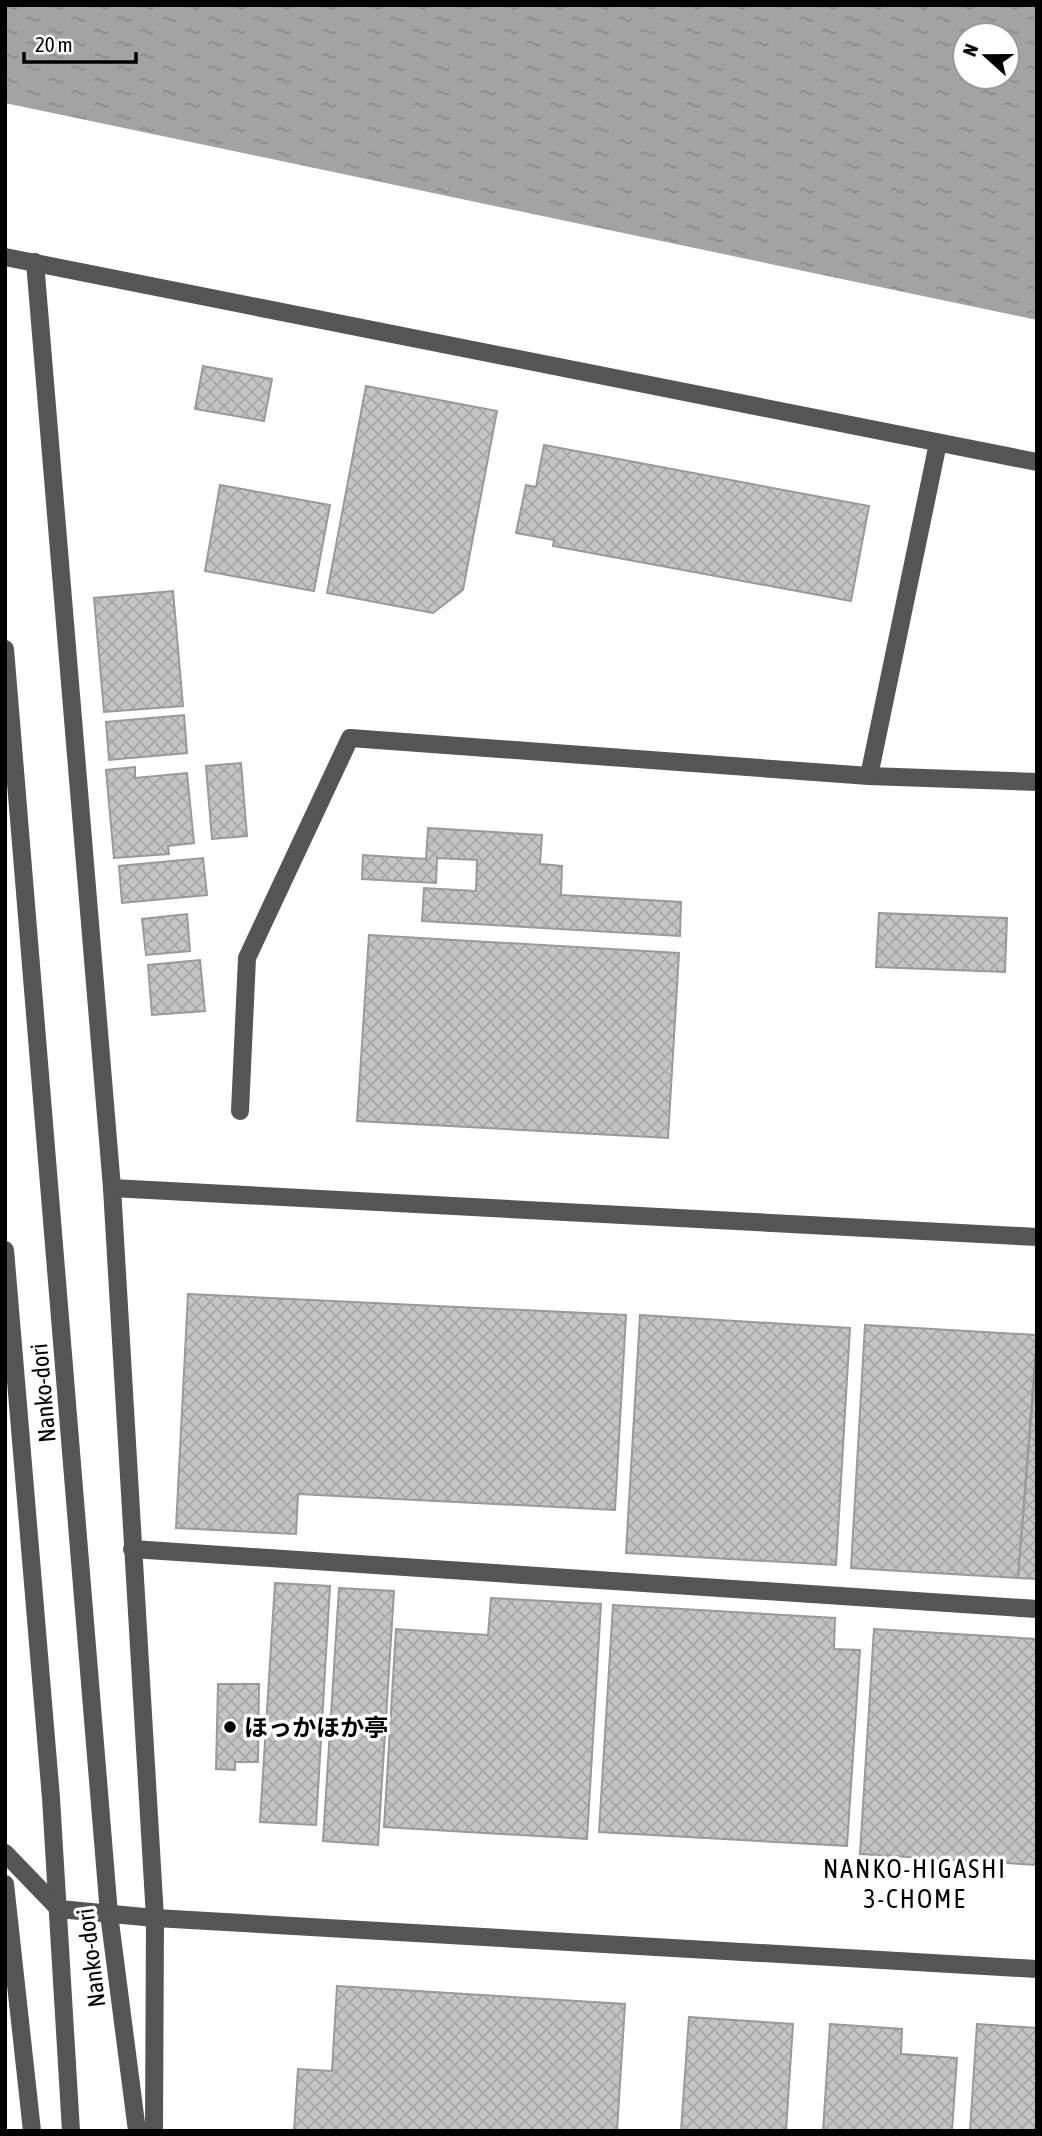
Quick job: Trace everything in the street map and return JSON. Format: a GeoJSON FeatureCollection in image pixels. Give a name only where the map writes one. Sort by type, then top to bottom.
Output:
{"type":"FeatureCollection","features":[{"type":"Feature","properties":{"kind":"street"},"geometry":{"type":"LineString","coordinates":[[5,257],[1037,462]]}},
{"type":"Feature","properties":{"kind":"street"},"geometry":{"type":"LineString","coordinates":[[35,262],[112,1188],[155,1917],[153,2131]]}},
{"type":"Feature","properties":{"kind":"street"},"geometry":{"type":"LineString","coordinates":[[869,776],[938,443]]}},
{"type":"Feature","properties":{"kind":"street","name":"Nanko-dori"},"geometry":{"type":"LineString","coordinates":[[5,649],[109,1914],[137,2131]]}},
{"type":"Feature","properties":{"kind":"street"},"geometry":{"type":"LineString","coordinates":[[240,1111],[247,958],[350,738],[869,776],[1037,782]]}},
{"type":"Feature","properties":{"kind":"street"},"geometry":{"type":"LineString","coordinates":[[112,1188],[1037,1237]]}},
{"type":"Feature","properties":{"kind":"street","name":"Nanko-dori"},"geometry":{"type":"LineString","coordinates":[[5,1251],[59,1909],[71,2131]]}},
{"type":"Feature","properties":{"kind":"street"},"geometry":{"type":"LineString","coordinates":[[132,1549],[1037,1609]]}},
{"type":"Feature","properties":{"kind":"street"},"geometry":{"type":"LineString","coordinates":[[5,1853],[59,1909],[155,1917],[1037,1969]]}},
{"type":"Feature","properties":{"kind":"street"},"geometry":{"type":"LineString","coordinates":[[5,1884],[32,2131]]}},
{"type":"Feature","properties":{"kind":"water"},"geometry":{"type":"Polygon","coordinates":[[[5,5],[1037,5],[1037,320],[5,103],[5,5]]]}},
{"type":"Feature","properties":{"kind":"building"},"geometry":{"type":"Polygon","coordinates":[[[203,366],[272,379],[264,421],[195,409],[203,366]]]}},
{"type":"Feature","properties":{"kind":"building"},"geometry":{"type":"Polygon","coordinates":[[[366,386],[497,411],[463,590],[433,613],[327,593],[366,386]]]}},
{"type":"Feature","properties":{"kind":"building"},"geometry":{"type":"Polygon","coordinates":[[[544,445],[869,506],[851,601],[553,546],[554,540],[516,533],[526,485],[536,487],[544,445]]]}},
{"type":"Feature","properties":{"kind":"building"},"geometry":{"type":"Polygon","coordinates":[[[220,485],[330,505],[314,591],[205,571],[220,485]]]}},
{"type":"Feature","properties":{"kind":"building"},"geometry":{"type":"Polygon","coordinates":[[[173,591],[183,706],[104,712],[94,598],[173,591]]]}},
{"type":"Feature","properties":{"kind":"building"},"geometry":{"type":"Polygon","coordinates":[[[184,715],[187,753],[109,760],[106,722],[184,715]]]}},
{"type":"Feature","properties":{"kind":"building"},"geometry":{"type":"Polygon","coordinates":[[[241,763],[247,836],[212,839],[206,766],[241,763]]]}},
{"type":"Feature","properties":{"kind":"building"},"geometry":{"type":"Polygon","coordinates":[[[135,767],[135,778],[187,773],[194,843],[168,846],[169,854],[114,858],[106,770],[135,767]]]}},
{"type":"Feature","properties":{"kind":"building"},"geometry":{"type":"Polygon","coordinates":[[[428,828],[542,835],[540,864],[562,866],[561,895],[681,902],[680,936],[422,921],[424,888],[476,891],[477,860],[437,858],[436,883],[362,879],[363,855],[426,859],[428,828]]]}},
{"type":"Feature","properties":{"kind":"building"},"geometry":{"type":"Polygon","coordinates":[[[203,858],[207,895],[122,903],[119,866],[203,858]]]}},
{"type":"Feature","properties":{"kind":"building"},"geometry":{"type":"Polygon","coordinates":[[[879,913],[1007,918],[1005,972],[876,967],[879,913]]]}},
{"type":"Feature","properties":{"kind":"building"},"geometry":{"type":"Polygon","coordinates":[[[187,914],[190,951],[146,955],[142,919],[187,914]]]}},
{"type":"Feature","properties":{"kind":"building"},"geometry":{"type":"Polygon","coordinates":[[[369,935],[679,953],[668,1138],[357,1121],[369,935]]]}},
{"type":"Feature","properties":{"kind":"building"},"geometry":{"type":"Polygon","coordinates":[[[200,960],[205,1011],[152,1015],[148,965],[200,960]]]}},
{"type":"Feature","properties":{"kind":"building"},"geometry":{"type":"Polygon","coordinates":[[[188,1294],[626,1315],[615,1510],[298,1494],[296,1534],[176,1528],[188,1294]]]}},
{"type":"Feature","properties":{"kind":"building"},"geometry":{"type":"Polygon","coordinates":[[[640,1315],[850,1328],[836,1565],[626,1553],[640,1315]]]}},
{"type":"Feature","properties":{"kind":"building"},"geometry":{"type":"Polygon","coordinates":[[[865,1325],[1037,1335],[1018,1578],[851,1568],[865,1325]]]}},
{"type":"Feature","properties":{"kind":"building"},"geometry":{"type":"Polygon","coordinates":[[[1037,1347],[1037,1579],[1018,1578],[1037,1347]]]}},
{"type":"Feature","properties":{"kind":"building"},"geometry":{"type":"Polygon","coordinates":[[[275,1583],[330,1586],[316,1825],[260,1822],[275,1583]]]}},
{"type":"Feature","properties":{"kind":"building"},"geometry":{"type":"Polygon","coordinates":[[[339,1588],[394,1591],[378,1845],[323,1841],[339,1588]]]}},
{"type":"Feature","properties":{"kind":"building"},"geometry":{"type":"Polygon","coordinates":[[[491,1598],[601,1604],[587,1839],[384,1827],[396,1629],[488,1635],[491,1598]]]}},
{"type":"Feature","properties":{"kind":"building"},"geometry":{"type":"Polygon","coordinates":[[[613,1605],[835,1618],[834,1649],[860,1650],[847,1846],[599,1832],[613,1605]]]}},
{"type":"Feature","properties":{"kind":"building"},"geometry":{"type":"Polygon","coordinates":[[[874,1629],[1037,1639],[1037,1865],[860,1854],[874,1629]]]}},
{"type":"Feature","properties":{"kind":"building"},"geometry":{"type":"Polygon","coordinates":[[[218,1684],[259,1684],[258,1762],[235,1762],[235,1770],[216,1769],[218,1684]]]}},
{"type":"Feature","properties":{"kind":"building"},"geometry":{"type":"Polygon","coordinates":[[[337,1986],[625,2004],[617,2131],[294,2131],[298,2069],[332,2071],[337,1986]]]}},
{"type":"Feature","properties":{"kind":"building"},"geometry":{"type":"Polygon","coordinates":[[[689,2017],[793,2024],[786,2131],[681,2131],[689,2017]]]}},
{"type":"Feature","properties":{"kind":"building"},"geometry":{"type":"Polygon","coordinates":[[[830,2024],[902,2029],[901,2054],[957,2058],[952,2131],[823,2131],[830,2024]]]}},
{"type":"Feature","properties":{"kind":"building"},"geometry":{"type":"Polygon","coordinates":[[[977,2024],[1037,2028],[1037,2131],[970,2131],[977,2024]]]}},
{"type":"Feature","properties":{"kind":"place","name":"ほっかほか亭"},"geometry":{"type":"Point","coordinates":[230,1727]}},
{"type":"Feature","properties":{"kind":"district","name":"NANKO-HIGASHI 3-CHOME"},"geometry":{"type":"Point","coordinates":[915,1884]}}]}
